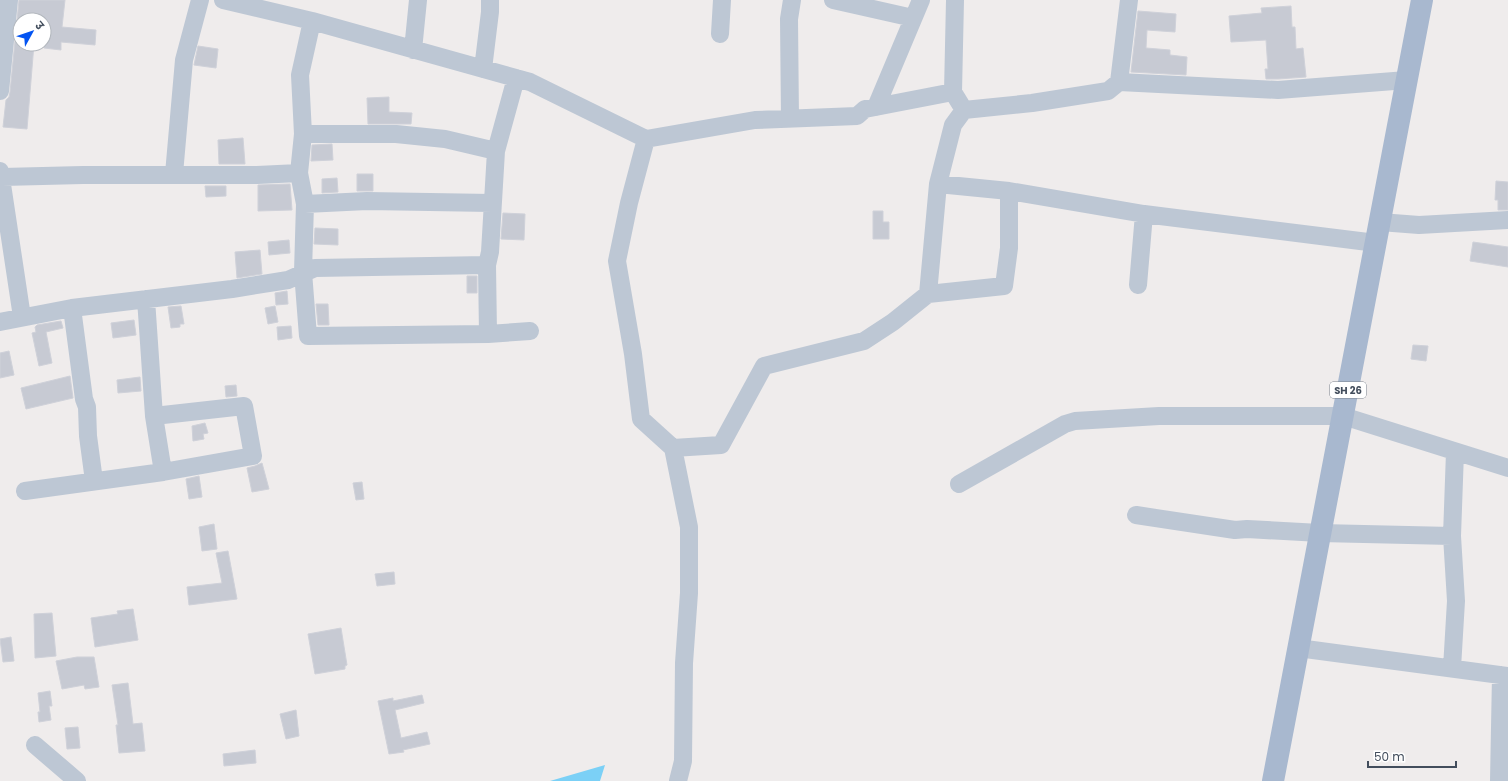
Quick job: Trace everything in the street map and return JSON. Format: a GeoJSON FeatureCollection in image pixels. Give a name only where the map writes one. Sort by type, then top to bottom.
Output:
{"type":"FeatureCollection","features":[{"type":"Feature","properties":{"kind":"main road","name":"SH 26"},"geometry":{"type":"LineString","coordinates":[[1273,781],[1422,0]]}},
{"type":"Feature","properties":{"kind":"street"},"geometry":{"type":"LineString","coordinates":[[0,91],[9,0]]}},
{"type":"Feature","properties":{"kind":"street"},"geometry":{"type":"LineString","coordinates":[[174,174],[184,60],[200,0]]}},
{"type":"Feature","properties":{"kind":"street"},"geometry":{"type":"LineString","coordinates":[[223,0],[312,21],[530,82],[646,138],[755,120],[858,116],[865,109],[953,92]]}},
{"type":"Feature","properties":{"kind":"street"},"geometry":{"type":"LineString","coordinates":[[413,50],[418,0]]}},
{"type":"Feature","properties":{"kind":"street"},"geometry":{"type":"LineString","coordinates":[[483,69],[490,12],[490,0]]}},
{"type":"Feature","properties":{"kind":"street"},"geometry":{"type":"LineString","coordinates":[[720,34],[722,0]]}},
{"type":"Feature","properties":{"kind":"street"},"geometry":{"type":"LineString","coordinates":[[790,119],[789,19],[792,0]]}},
{"type":"Feature","properties":{"kind":"street"},"geometry":{"type":"LineString","coordinates":[[833,0],[913,18]]}},
{"type":"Feature","properties":{"kind":"street"},"geometry":{"type":"LineString","coordinates":[[876,107],[921,0]]}},
{"type":"Feature","properties":{"kind":"street"},"geometry":{"type":"LineString","coordinates":[[955,0],[953,92],[964,110]]}},
{"type":"Feature","properties":{"kind":"street"},"geometry":{"type":"LineString","coordinates":[[1119,82],[1129,0]]}},
{"type":"Feature","properties":{"kind":"street"},"geometry":{"type":"LineString","coordinates":[[312,21],[300,75],[303,134],[299,173],[305,204],[303,272],[308,336],[488,334],[530,331]]}},
{"type":"Feature","properties":{"kind":"street"},"geometry":{"type":"LineString","coordinates":[[488,334],[487,264],[490,252],[496,151],[516,78]]}},
{"type":"Feature","properties":{"kind":"street"},"geometry":{"type":"LineString","coordinates":[[928,294],[938,184],[953,125],[964,110],[1032,103],[1108,91],[1119,82],[1278,90],[1407,80]]}},
{"type":"Feature","properties":{"kind":"street"},"geometry":{"type":"LineString","coordinates":[[303,134],[396,134],[445,139],[496,151]]}},
{"type":"Feature","properties":{"kind":"street"},"geometry":{"type":"LineString","coordinates":[[646,138],[629,203],[617,261],[633,354],[641,420],[673,448],[689,527],[689,593],[684,663],[682,762],[678,781]]}},
{"type":"Feature","properties":{"kind":"street"},"geometry":{"type":"LineString","coordinates":[[22,317],[1,174],[257,175],[299,173]]}},
{"type":"Feature","properties":{"kind":"street"},"geometry":{"type":"LineString","coordinates":[[938,184],[1009,191],[1144,214],[1378,232],[1419,225],[1508,220]]}},
{"type":"Feature","properties":{"kind":"street"},"geometry":{"type":"LineString","coordinates":[[673,448],[721,445],[764,366],[864,341],[893,322],[928,294],[1004,286],[1009,248],[1009,191]]}},
{"type":"Feature","properties":{"kind":"street"},"geometry":{"type":"LineString","coordinates":[[305,204],[367,201],[492,203]]}},
{"type":"Feature","properties":{"kind":"street"},"geometry":{"type":"LineString","coordinates":[[1138,285],[1144,214]]}},
{"type":"Feature","properties":{"kind":"street"},"geometry":{"type":"LineString","coordinates":[[0,322],[72,308],[232,289],[288,280],[303,272],[315,268],[487,264]]}},
{"type":"Feature","properties":{"kind":"street"},"geometry":{"type":"LineString","coordinates":[[146,299],[154,416],[163,472]]}},
{"type":"Feature","properties":{"kind":"street"},"geometry":{"type":"LineString","coordinates":[[72,308],[84,399],[87,407],[88,436],[94,482]]}},
{"type":"Feature","properties":{"kind":"street"},"geometry":{"type":"LineString","coordinates":[[25,491],[163,472],[253,456],[244,406],[154,416]]}},
{"type":"Feature","properties":{"kind":"street"},"geometry":{"type":"LineString","coordinates":[[959,484],[1065,424],[1075,421],[1159,416],[1343,416],[1508,468]]}},
{"type":"Feature","properties":{"kind":"street"},"geometry":{"type":"LineString","coordinates":[[1452,668],[1456,601],[1452,536],[1455,452]]}},
{"type":"Feature","properties":{"kind":"street"},"geometry":{"type":"LineString","coordinates":[[1136,515],[1219,528],[1320,533],[1452,536]]}},
{"type":"Feature","properties":{"kind":"street"},"geometry":{"type":"LineString","coordinates":[[1298,648],[1504,676],[1499,781]]}},
{"type":"Feature","properties":{"kind":"street"},"geometry":{"type":"LineString","coordinates":[[35,745],[77,781]]}},
{"type":"Feature","properties":{"kind":"water"},"geometry":{"type":"Polygon","coordinates":[[[605,765],[600,781],[550,781],[605,765]]]}},
{"type":"Feature","properties":{"kind":"building"},"geometry":{"type":"Polygon","coordinates":[[[19,0],[65,0],[62,27],[96,30],[95,45],[61,42],[61,50],[52,49],[52,12],[18,12],[19,0]]]}},
{"type":"Feature","properties":{"kind":"building"},"geometry":{"type":"Polygon","coordinates":[[[1291,6],[1292,27],[1295,27],[1296,49],[1303,48],[1306,77],[1266,79],[1265,69],[1268,69],[1266,40],[1231,42],[1229,16],[1262,13],[1261,8],[1291,6]]]}},
{"type":"Feature","properties":{"kind":"building"},"geometry":{"type":"Polygon","coordinates":[[[1138,11],[1176,14],[1175,32],[1147,30],[1146,48],[1170,50],[1170,55],[1187,57],[1186,75],[1131,72],[1138,11]]]}},
{"type":"Feature","properties":{"kind":"building"},"geometry":{"type":"Polygon","coordinates":[[[198,46],[218,49],[216,68],[194,65],[198,46]]]}},
{"type":"Feature","properties":{"kind":"building"},"geometry":{"type":"Polygon","coordinates":[[[14,52],[33,52],[27,129],[3,127],[6,100],[9,97],[14,52]]]}},
{"type":"Feature","properties":{"kind":"building"},"geometry":{"type":"Polygon","coordinates":[[[389,97],[389,112],[412,113],[411,124],[368,124],[367,98],[389,97]]]}},
{"type":"Feature","properties":{"kind":"building"},"geometry":{"type":"Polygon","coordinates":[[[243,138],[245,164],[219,164],[218,140],[243,138]]]}},
{"type":"Feature","properties":{"kind":"building"},"geometry":{"type":"Polygon","coordinates":[[[332,144],[333,160],[311,161],[312,145],[332,144]]]}},
{"type":"Feature","properties":{"kind":"building"},"geometry":{"type":"Polygon","coordinates":[[[357,174],[373,174],[373,191],[357,191],[357,174]]]}},
{"type":"Feature","properties":{"kind":"building"},"geometry":{"type":"Polygon","coordinates":[[[337,178],[338,192],[322,193],[322,179],[337,178]]]}},
{"type":"Feature","properties":{"kind":"building"},"geometry":{"type":"Polygon","coordinates":[[[1496,181],[1508,182],[1508,210],[1498,210],[1498,200],[1495,200],[1496,181]]]}},
{"type":"Feature","properties":{"kind":"building"},"geometry":{"type":"Polygon","coordinates":[[[290,184],[292,210],[258,211],[258,185],[290,184]]]}},
{"type":"Feature","properties":{"kind":"building"},"geometry":{"type":"Polygon","coordinates":[[[205,186],[226,186],[226,196],[206,197],[205,186]]]}},
{"type":"Feature","properties":{"kind":"building"},"geometry":{"type":"Polygon","coordinates":[[[873,211],[883,211],[883,222],[889,222],[889,239],[873,239],[873,211]]]}},
{"type":"Feature","properties":{"kind":"building"},"geometry":{"type":"Polygon","coordinates":[[[503,213],[525,214],[524,240],[501,239],[503,213]]]}},
{"type":"Feature","properties":{"kind":"building"},"geometry":{"type":"Polygon","coordinates":[[[315,228],[338,229],[338,245],[314,244],[315,228]]]}},
{"type":"Feature","properties":{"kind":"building"},"geometry":{"type":"Polygon","coordinates":[[[289,240],[290,253],[269,255],[268,242],[289,240]]]}},
{"type":"Feature","properties":{"kind":"building"},"geometry":{"type":"Polygon","coordinates":[[[1473,242],[1508,247],[1508,267],[1470,261],[1473,242]]]}},
{"type":"Feature","properties":{"kind":"building"},"geometry":{"type":"Polygon","coordinates":[[[260,250],[262,274],[237,278],[235,252],[260,250]]]}},
{"type":"Feature","properties":{"kind":"building"},"geometry":{"type":"Polygon","coordinates":[[[467,276],[477,276],[477,293],[467,293],[467,276]]]}},
{"type":"Feature","properties":{"kind":"building"},"geometry":{"type":"Polygon","coordinates":[[[287,291],[288,304],[276,305],[275,293],[287,291]]]}},
{"type":"Feature","properties":{"kind":"building"},"geometry":{"type":"Polygon","coordinates":[[[316,304],[328,304],[329,325],[318,325],[316,304]]]}},
{"type":"Feature","properties":{"kind":"building"},"geometry":{"type":"Polygon","coordinates":[[[181,306],[184,324],[180,324],[180,327],[171,328],[168,307],[181,306]]]}},
{"type":"Feature","properties":{"kind":"building"},"geometry":{"type":"Polygon","coordinates":[[[275,306],[278,322],[268,324],[265,308],[275,306]]]}},
{"type":"Feature","properties":{"kind":"building"},"geometry":{"type":"Polygon","coordinates":[[[134,320],[136,335],[113,338],[111,323],[134,320]]]}},
{"type":"Feature","properties":{"kind":"building"},"geometry":{"type":"Polygon","coordinates":[[[61,321],[63,328],[46,332],[52,363],[39,366],[32,333],[36,332],[35,327],[37,325],[61,321]]]}},
{"type":"Feature","properties":{"kind":"building"},"geometry":{"type":"Polygon","coordinates":[[[291,326],[292,338],[278,340],[277,327],[291,326]]]}},
{"type":"Feature","properties":{"kind":"building"},"geometry":{"type":"Polygon","coordinates":[[[1413,345],[1428,346],[1426,361],[1411,359],[1413,345]]]}},
{"type":"Feature","properties":{"kind":"building"},"geometry":{"type":"Polygon","coordinates":[[[9,351],[14,375],[0,378],[0,353],[9,351]]]}},
{"type":"Feature","properties":{"kind":"building"},"geometry":{"type":"Polygon","coordinates":[[[70,376],[73,398],[26,409],[21,388],[70,376]]]}},
{"type":"Feature","properties":{"kind":"building"},"geometry":{"type":"Polygon","coordinates":[[[140,377],[141,391],[118,393],[117,380],[140,377]]]}},
{"type":"Feature","properties":{"kind":"building"},"geometry":{"type":"Polygon","coordinates":[[[236,385],[237,396],[226,397],[225,386],[236,385]]]}},
{"type":"Feature","properties":{"kind":"building"},"geometry":{"type":"Polygon","coordinates":[[[205,423],[208,433],[203,434],[204,439],[193,441],[192,426],[205,423]]]}},
{"type":"Feature","properties":{"kind":"building"},"geometry":{"type":"Polygon","coordinates":[[[262,463],[269,489],[252,492],[247,468],[262,463]]]}},
{"type":"Feature","properties":{"kind":"building"},"geometry":{"type":"Polygon","coordinates":[[[199,476],[202,497],[189,499],[186,479],[199,476]]]}},
{"type":"Feature","properties":{"kind":"building"},"geometry":{"type":"Polygon","coordinates":[[[362,482],[364,499],[356,500],[353,483],[362,482]]]}},
{"type":"Feature","properties":{"kind":"building"},"geometry":{"type":"Polygon","coordinates":[[[214,524],[217,549],[202,551],[199,527],[214,524]]]}},
{"type":"Feature","properties":{"kind":"building"},"geometry":{"type":"Polygon","coordinates":[[[228,551],[237,599],[189,605],[187,587],[222,583],[216,553],[228,551]]]}},
{"type":"Feature","properties":{"kind":"building"},"geometry":{"type":"Polygon","coordinates":[[[394,572],[395,584],[377,586],[375,574],[394,572]]]}},
{"type":"Feature","properties":{"kind":"building"},"geometry":{"type":"Polygon","coordinates":[[[133,609],[138,640],[95,647],[91,618],[118,614],[117,611],[133,609]]]}},
{"type":"Feature","properties":{"kind":"building"},"geometry":{"type":"Polygon","coordinates":[[[52,613],[56,656],[35,658],[34,614],[52,613]]]}},
{"type":"Feature","properties":{"kind":"building"},"geometry":{"type":"Polygon","coordinates":[[[341,628],[347,665],[345,666],[345,669],[315,674],[308,634],[341,628]]]}},
{"type":"Feature","properties":{"kind":"building"},"geometry":{"type":"Polygon","coordinates":[[[11,637],[14,661],[3,662],[0,639],[11,637]]]}},
{"type":"Feature","properties":{"kind":"building"},"geometry":{"type":"Polygon","coordinates":[[[77,657],[94,657],[99,687],[85,689],[84,685],[62,689],[56,661],[77,657]]]}},
{"type":"Feature","properties":{"kind":"building"},"geometry":{"type":"Polygon","coordinates":[[[128,683],[133,724],[142,723],[145,751],[119,753],[116,725],[118,725],[112,685],[128,683]]]}},
{"type":"Feature","properties":{"kind":"building"},"geometry":{"type":"Polygon","coordinates":[[[50,691],[52,706],[49,706],[51,720],[39,722],[38,712],[40,712],[38,693],[50,691]]]}},
{"type":"Feature","properties":{"kind":"building"},"geometry":{"type":"Polygon","coordinates":[[[422,695],[424,703],[395,710],[401,738],[427,732],[430,744],[403,750],[404,752],[389,754],[378,701],[393,698],[393,701],[422,695]]]}},
{"type":"Feature","properties":{"kind":"building"},"geometry":{"type":"Polygon","coordinates":[[[296,710],[299,736],[286,739],[280,714],[296,710]]]}},
{"type":"Feature","properties":{"kind":"building"},"geometry":{"type":"Polygon","coordinates":[[[78,727],[80,748],[67,749],[65,728],[78,727]]]}},
{"type":"Feature","properties":{"kind":"building"},"geometry":{"type":"Polygon","coordinates":[[[255,750],[256,763],[224,766],[223,754],[255,750]]]}}]}
